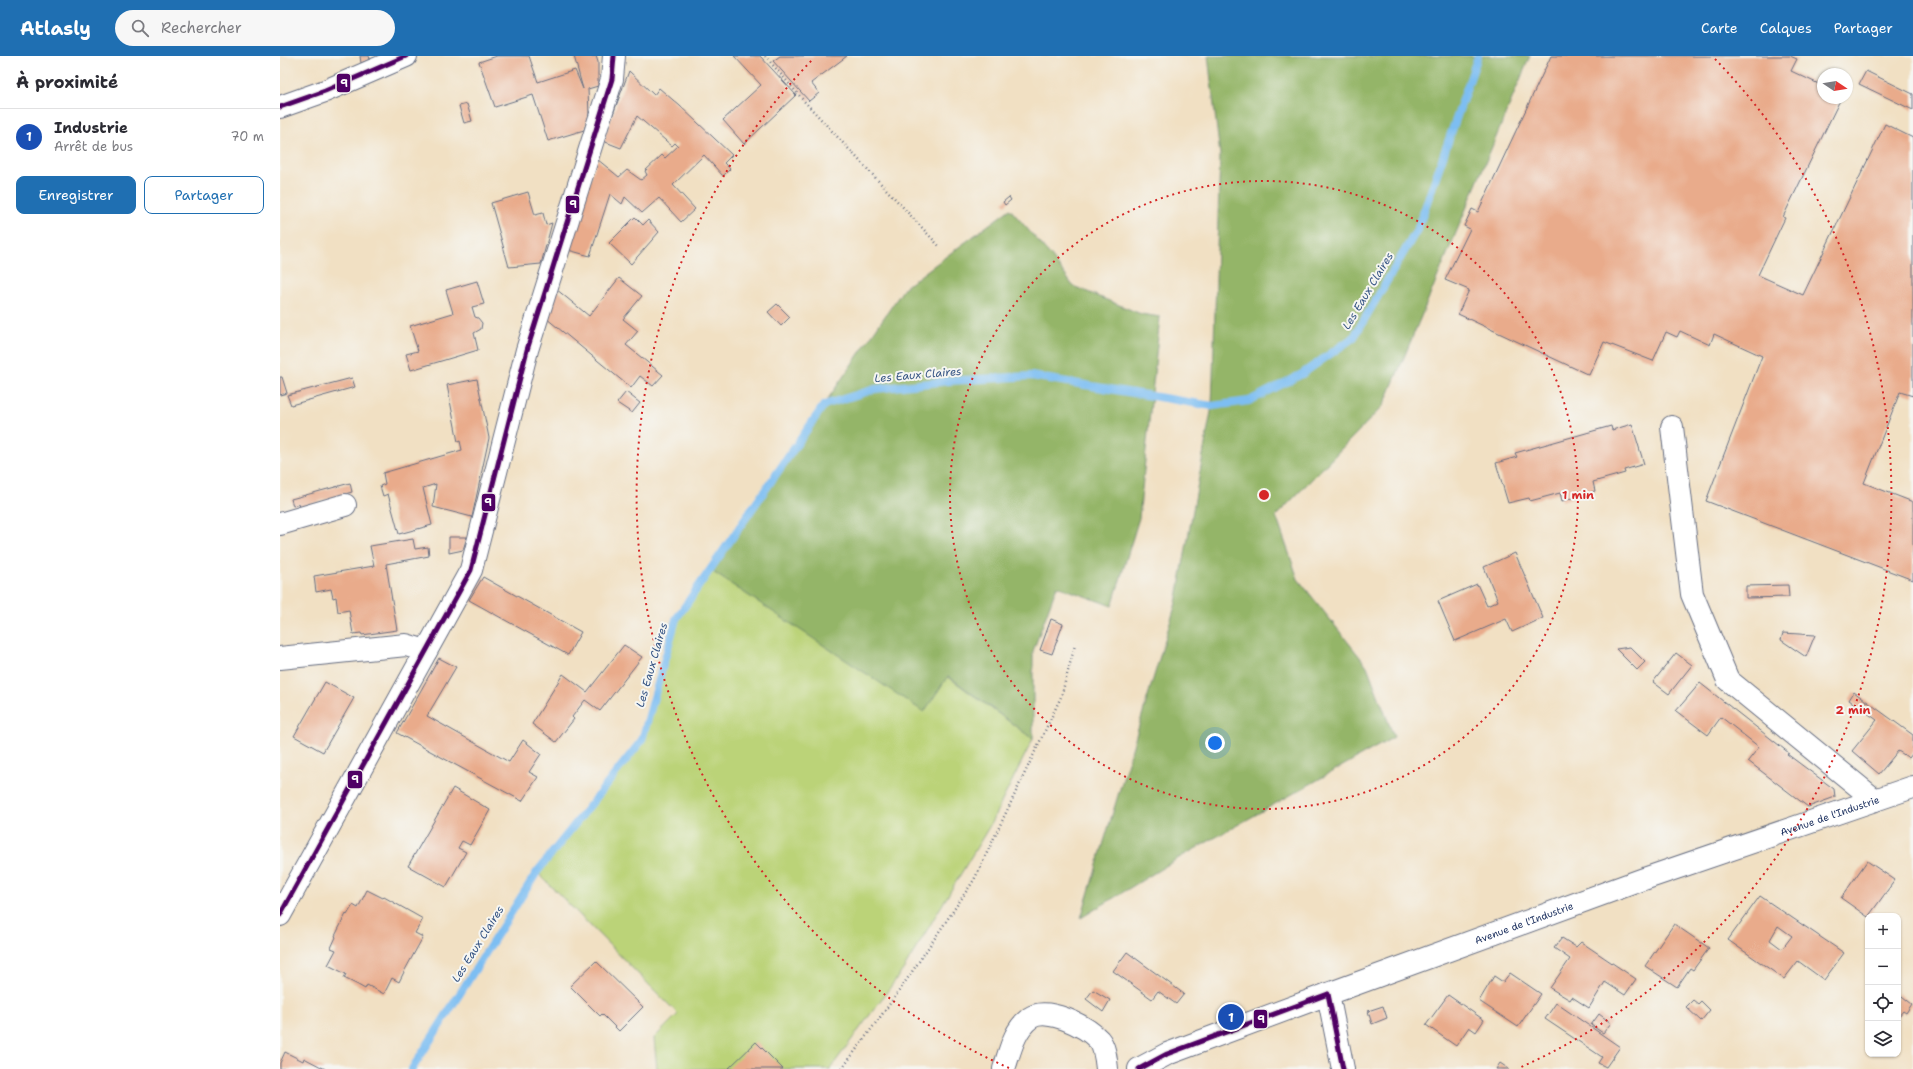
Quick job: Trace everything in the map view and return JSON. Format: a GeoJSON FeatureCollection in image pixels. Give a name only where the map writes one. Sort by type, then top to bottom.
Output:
{"type":"FeatureCollection","features":[{"type":"Feature","properties":{"kind":"street"},"geometry":{"type":"LineString","coordinates":[[280,108],[325,91],[406,56]]}},
{"type":"Feature","properties":{"kind":"street"},"geometry":{"type":"LineString","coordinates":[[280,915],[471,570],[527,350],[612,79],[614,56]]}},
{"type":"Feature","properties":{"kind":"street"},"geometry":{"type":"LineString","coordinates":[[1672,427],[1692,594],[1728,680],[1874,800]]}},
{"type":"Feature","properties":{"kind":"street"},"geometry":{"type":"LineString","coordinates":[[280,524],[345,505]]}},
{"type":"Feature","properties":{"kind":"street"},"geometry":{"type":"LineString","coordinates":[[280,658],[406,645],[426,651]]}},
{"type":"Feature","properties":{"kind":"street","name":"Avenue de l'Industrie"},"geometry":{"type":"LineString","coordinates":[[1139,1069],[1167,1054],[1328,994],[1641,880],[1913,787]]}},
{"type":"Feature","properties":{"kind":"street"},"geometry":{"type":"LineString","coordinates":[[1328,994],[1342,1069]]}},
{"type":"Feature","properties":{"kind":"street"},"geometry":{"type":"LineString","coordinates":[[1004,1069],[1015,1037],[1022,1026],[1031,1018],[1041,1013],[1056,1015],[1085,1030],[1099,1040],[1103,1047],[1107,1069]]}},
{"type":"Feature","properties":{"kind":"path"},"geometry":{"type":"LineString","coordinates":[[765,56],[804,101],[939,246]]}},
{"type":"Feature","properties":{"kind":"path"},"geometry":{"type":"LineString","coordinates":[[842,1069],[897,994],[974,880],[1061,698],[1075,645]]}},
{"type":"Feature","properties":{"kind":"green space"},"geometry":{"type":"Polygon","coordinates":[[[1208,56],[1530,56],[1384,405],[1276,516],[1298,579],[1367,666],[1394,737],[1177,859],[1081,918],[1176,603],[1212,406],[1220,155],[1208,56]]]}},
{"type":"Feature","properties":{"kind":"green space"},"geometry":{"type":"Polygon","coordinates":[[[1010,209],[1052,257],[1073,286],[1141,314],[1160,317],[1139,518],[1112,606],[1057,586],[1033,651],[1033,739],[948,676],[924,712],[710,570],[905,287],[1010,209]]]}},
{"type":"Feature","properties":{"kind":"green space"},"geometry":{"type":"Polygon","coordinates":[[[710,570],[924,711],[947,676],[1033,739],[989,827],[903,970],[830,1069],[657,1069],[654,1038],[678,1014],[537,872],[642,740],[676,619],[710,570]]]}},
{"type":"Feature","properties":{"kind":"building"},"geometry":{"type":"Polygon","coordinates":[[[360,56],[369,56],[370,59],[361,63],[360,56]]]}},
{"type":"Feature","properties":{"kind":"building"},"geometry":{"type":"Polygon","coordinates":[[[497,56],[529,56],[538,82],[575,70],[583,89],[574,56],[596,56],[598,62],[598,86],[588,89],[589,115],[584,130],[548,141],[533,95],[495,107],[479,62],[497,56]]]}},
{"type":"Feature","properties":{"kind":"building"},"geometry":{"type":"Polygon","coordinates":[[[734,56],[760,56],[796,95],[744,144],[723,120],[761,85],[734,56]]]}},
{"type":"Feature","properties":{"kind":"building"},"geometry":{"type":"Polygon","coordinates":[[[780,56],[847,56],[811,83],[819,93],[809,101],[773,61],[780,56]]]}},
{"type":"Feature","properties":{"kind":"building"},"geometry":{"type":"Polygon","coordinates":[[[1551,56],[1790,56],[1797,59],[1791,71],[1817,83],[1817,104],[1838,104],[1783,217],[1785,218],[1758,275],[1803,295],[1885,124],[1913,138],[1913,396],[1900,392],[1864,483],[1913,502],[1913,580],[1706,501],[1762,356],[1714,334],[1710,345],[1680,331],[1677,337],[1666,332],[1653,361],[1604,342],[1589,375],[1458,314],[1469,290],[1445,280],[1470,229],[1464,226],[1472,209],[1478,212],[1551,56]]]}},
{"type":"Feature","properties":{"kind":"building"},"geometry":{"type":"Polygon","coordinates":[[[629,71],[654,95],[659,88],[732,155],[724,163],[730,169],[723,176],[704,155],[673,185],[695,209],[681,222],[659,198],[642,213],[625,197],[622,204],[610,194],[590,256],[568,250],[597,159],[619,177],[627,170],[641,180],[647,175],[645,171],[662,155],[665,158],[678,146],[675,143],[672,146],[637,116],[621,148],[603,141],[629,71]]]}},
{"type":"Feature","properties":{"kind":"building"},"geometry":{"type":"Polygon","coordinates":[[[1866,71],[1913,94],[1913,110],[1859,84],[1866,71]]]}},
{"type":"Feature","properties":{"kind":"building"},"geometry":{"type":"Polygon","coordinates":[[[467,104],[472,121],[464,123],[459,106],[467,104]]]}},
{"type":"Feature","properties":{"kind":"building"},"geometry":{"type":"Polygon","coordinates":[[[528,192],[535,215],[543,213],[546,225],[552,223],[541,264],[509,267],[491,203],[528,192]]]}},
{"type":"Feature","properties":{"kind":"building"},"geometry":{"type":"Polygon","coordinates":[[[1009,197],[1011,200],[1005,205],[1003,202],[1009,197]]]}},
{"type":"Feature","properties":{"kind":"building"},"geometry":{"type":"Polygon","coordinates":[[[635,217],[643,225],[648,220],[659,232],[631,264],[609,243],[635,217]]]}},
{"type":"Feature","properties":{"kind":"building"},"geometry":{"type":"Polygon","coordinates":[[[619,278],[642,296],[623,319],[638,331],[626,345],[663,375],[653,386],[640,376],[631,388],[546,318],[556,289],[589,316],[619,278]]]}},
{"type":"Feature","properties":{"kind":"building"},"geometry":{"type":"Polygon","coordinates":[[[477,281],[484,304],[472,307],[475,317],[482,323],[481,329],[474,333],[478,350],[411,370],[406,354],[418,351],[410,326],[453,313],[446,290],[477,281]]]}},
{"type":"Feature","properties":{"kind":"building"},"geometry":{"type":"Polygon","coordinates":[[[777,304],[790,317],[781,326],[768,312],[777,304]]]}},
{"type":"Feature","properties":{"kind":"building"},"geometry":{"type":"Polygon","coordinates":[[[280,377],[282,377],[287,393],[280,395],[280,377]]]}},
{"type":"Feature","properties":{"kind":"building"},"geometry":{"type":"Polygon","coordinates":[[[352,378],[355,387],[291,405],[287,395],[352,378]]]}},
{"type":"Feature","properties":{"kind":"building"},"geometry":{"type":"Polygon","coordinates":[[[477,379],[489,438],[472,517],[433,507],[436,484],[423,488],[432,525],[399,534],[388,494],[383,496],[380,486],[385,484],[383,473],[462,450],[460,441],[458,442],[447,385],[477,379]]]}},
{"type":"Feature","properties":{"kind":"building"},"geometry":{"type":"Polygon","coordinates":[[[626,392],[640,403],[632,413],[617,403],[626,392]]]}},
{"type":"Feature","properties":{"kind":"building"},"geometry":{"type":"Polygon","coordinates":[[[1632,424],[1644,464],[1624,470],[1625,473],[1593,482],[1595,491],[1562,501],[1560,493],[1530,501],[1529,498],[1508,503],[1496,463],[1517,457],[1515,453],[1611,426],[1612,430],[1632,424]]]}},
{"type":"Feature","properties":{"kind":"building"},"geometry":{"type":"Polygon","coordinates":[[[350,483],[352,492],[300,507],[299,504],[293,506],[291,499],[350,483]]]}},
{"type":"Feature","properties":{"kind":"building"},"geometry":{"type":"Polygon","coordinates":[[[449,537],[467,537],[463,550],[449,553],[449,537]]]}},
{"type":"Feature","properties":{"kind":"building"},"geometry":{"type":"Polygon","coordinates":[[[413,539],[415,549],[428,547],[429,556],[386,564],[397,630],[362,635],[361,633],[353,634],[349,610],[338,612],[336,597],[333,598],[331,589],[316,592],[314,576],[374,566],[370,546],[413,539]]]}},
{"type":"Feature","properties":{"kind":"building"},"geometry":{"type":"Polygon","coordinates":[[[1515,553],[1543,618],[1512,632],[1506,619],[1455,641],[1438,601],[1477,584],[1487,606],[1498,601],[1484,567],[1515,553]]]}},
{"type":"Feature","properties":{"kind":"building"},"geometry":{"type":"Polygon","coordinates":[[[483,577],[581,632],[568,655],[469,600],[483,577]]]}},
{"type":"Feature","properties":{"kind":"building"},"geometry":{"type":"Polygon","coordinates":[[[1788,585],[1789,597],[1746,598],[1746,586],[1788,585]]]}},
{"type":"Feature","properties":{"kind":"building"},"geometry":{"type":"Polygon","coordinates":[[[1051,619],[1063,624],[1052,654],[1040,650],[1051,619]]]}},
{"type":"Feature","properties":{"kind":"building"},"geometry":{"type":"Polygon","coordinates":[[[1783,633],[1815,635],[1806,657],[1781,640],[1783,633]]]}},
{"type":"Feature","properties":{"kind":"building"},"geometry":{"type":"Polygon","coordinates":[[[624,645],[642,657],[600,711],[585,700],[572,717],[574,719],[556,742],[532,724],[563,674],[587,692],[624,645]]]}},
{"type":"Feature","properties":{"kind":"building"},"geometry":{"type":"Polygon","coordinates":[[[1630,647],[1645,662],[1637,670],[1616,649],[1630,647]]]}},
{"type":"Feature","properties":{"kind":"building"},"geometry":{"type":"Polygon","coordinates":[[[1676,653],[1692,665],[1669,694],[1653,682],[1676,653]]]}},
{"type":"Feature","properties":{"kind":"building"},"geometry":{"type":"Polygon","coordinates":[[[439,658],[456,667],[427,716],[509,762],[523,740],[541,754],[529,772],[538,777],[522,801],[397,733],[439,658]]]}},
{"type":"Feature","properties":{"kind":"building"},"geometry":{"type":"Polygon","coordinates":[[[325,682],[354,698],[323,752],[294,736],[325,682]]]}},
{"type":"Feature","properties":{"kind":"building"},"geometry":{"type":"Polygon","coordinates":[[[1700,683],[1789,753],[1787,754],[1834,789],[1835,797],[1808,807],[1748,761],[1759,747],[1721,717],[1708,735],[1676,711],[1700,683]]]}},
{"type":"Feature","properties":{"kind":"building"},"geometry":{"type":"Polygon","coordinates":[[[1854,692],[1913,735],[1913,753],[1909,758],[1898,751],[1879,774],[1852,751],[1877,720],[1849,700],[1854,692]]]}},
{"type":"Feature","properties":{"kind":"building"},"geometry":{"type":"Polygon","coordinates":[[[453,788],[490,810],[470,845],[462,841],[458,848],[466,852],[446,887],[408,866],[453,788]]]}},
{"type":"Feature","properties":{"kind":"building"},"geometry":{"type":"Polygon","coordinates":[[[1867,861],[1895,880],[1871,913],[1865,913],[1865,915],[1841,898],[1867,861]]]}},
{"type":"Feature","properties":{"kind":"building"},"geometry":{"type":"Polygon","coordinates":[[[367,890],[383,898],[384,897],[423,919],[415,933],[423,937],[399,982],[392,978],[384,994],[367,985],[365,989],[344,978],[346,974],[328,965],[336,950],[331,948],[336,937],[335,936],[346,914],[347,915],[353,905],[358,908],[367,890]]]}},
{"type":"Feature","properties":{"kind":"building"},"geometry":{"type":"Polygon","coordinates":[[[1760,896],[1844,953],[1824,980],[1798,961],[1784,979],[1728,940],[1760,896]],[[1778,926],[1770,940],[1782,949],[1792,936],[1778,926]]]}},
{"type":"Feature","properties":{"kind":"building"},"geometry":{"type":"Polygon","coordinates":[[[1674,924],[1709,948],[1693,970],[1690,968],[1677,987],[1645,966],[1674,924]]]}},
{"type":"Feature","properties":{"kind":"building"},"geometry":{"type":"Polygon","coordinates":[[[1562,938],[1576,947],[1581,942],[1636,979],[1625,995],[1605,982],[1589,1008],[1572,997],[1570,1000],[1550,988],[1570,959],[1554,948],[1562,938]]]}},
{"type":"Feature","properties":{"kind":"building"},"geometry":{"type":"Polygon","coordinates":[[[1127,952],[1184,994],[1176,1004],[1158,991],[1152,999],[1113,971],[1127,952]]]}},
{"type":"Feature","properties":{"kind":"building"},"geometry":{"type":"Polygon","coordinates":[[[596,961],[643,1007],[619,1031],[602,1014],[600,1016],[570,986],[596,961]]]}},
{"type":"Feature","properties":{"kind":"building"},"geometry":{"type":"Polygon","coordinates":[[[1510,973],[1541,994],[1518,1027],[1479,1001],[1494,976],[1503,982],[1510,973]]]}},
{"type":"Feature","properties":{"kind":"building"},"geometry":{"type":"Polygon","coordinates":[[[1093,990],[1110,1000],[1103,1012],[1086,999],[1093,990]]]}},
{"type":"Feature","properties":{"kind":"building"},"geometry":{"type":"Polygon","coordinates":[[[1448,995],[1484,1020],[1476,1032],[1469,1027],[1456,1046],[1426,1025],[1448,995]]]}},
{"type":"Feature","properties":{"kind":"building"},"geometry":{"type":"Polygon","coordinates":[[[1901,995],[1912,1004],[1906,1013],[1903,1011],[1901,1013],[1901,995]]]}},
{"type":"Feature","properties":{"kind":"building"},"geometry":{"type":"Polygon","coordinates":[[[1693,1000],[1698,1004],[1701,1001],[1710,1010],[1701,1021],[1686,1007],[1693,1000]]]}},
{"type":"Feature","properties":{"kind":"building"},"geometry":{"type":"Polygon","coordinates":[[[1556,1003],[1620,1047],[1606,1067],[1598,1063],[1602,1057],[1545,1019],[1556,1003]]]}},
{"type":"Feature","properties":{"kind":"building"},"geometry":{"type":"Polygon","coordinates":[[[1383,1006],[1387,1018],[1372,1024],[1368,1011],[1383,1006]]]}},
{"type":"Feature","properties":{"kind":"building"},"geometry":{"type":"Polygon","coordinates":[[[1599,1014],[1611,1023],[1603,1033],[1591,1025],[1599,1014]]]}},
{"type":"Feature","properties":{"kind":"building"},"geometry":{"type":"Polygon","coordinates":[[[756,1042],[783,1069],[728,1069],[756,1042]]]}},
{"type":"Feature","properties":{"kind":"building"},"geometry":{"type":"Polygon","coordinates":[[[285,1052],[303,1061],[304,1058],[325,1069],[280,1069],[280,1063],[285,1052]]]}},
{"type":"Feature","properties":{"kind":"building"},"geometry":{"type":"Polygon","coordinates":[[[1500,1063],[1509,1069],[1496,1069],[1500,1063]]]}},
{"type":"Feature","properties":{"kind":"waterway","name":"Les Eaux Claires"},"geometry":{"type":"LineString","coordinates":[[412,1069],[537,872],[642,740],[676,619],[824,405],[875,389],[948,381],[1031,376],[1212,406],[1249,401],[1302,374],[1354,337],[1418,228],[1478,56]]}},
{"type":"Feature","properties":{"kind":"transit line","name":"9"},"geometry":{"type":"LineString","coordinates":[[280,107],[325,91],[406,56]]}},
{"type":"Feature","properties":{"kind":"transit line","name":"9"},"geometry":{"type":"LineString","coordinates":[[280,915],[471,570],[527,350],[612,79],[614,56]]}},
{"type":"Feature","properties":{"kind":"transit line","name":"9"},"geometry":{"type":"LineString","coordinates":[[1328,994],[1343,1069]]}},
{"type":"Feature","properties":{"kind":"transit line","name":"9"},"geometry":{"type":"LineString","coordinates":[[1139,1069],[1167,1054],[1328,994]]}},
{"type":"Feature","properties":{"kind":"place","name":"Industrie"},"geometry":{"type":"Point","coordinates":[1231,1017]}}]}
